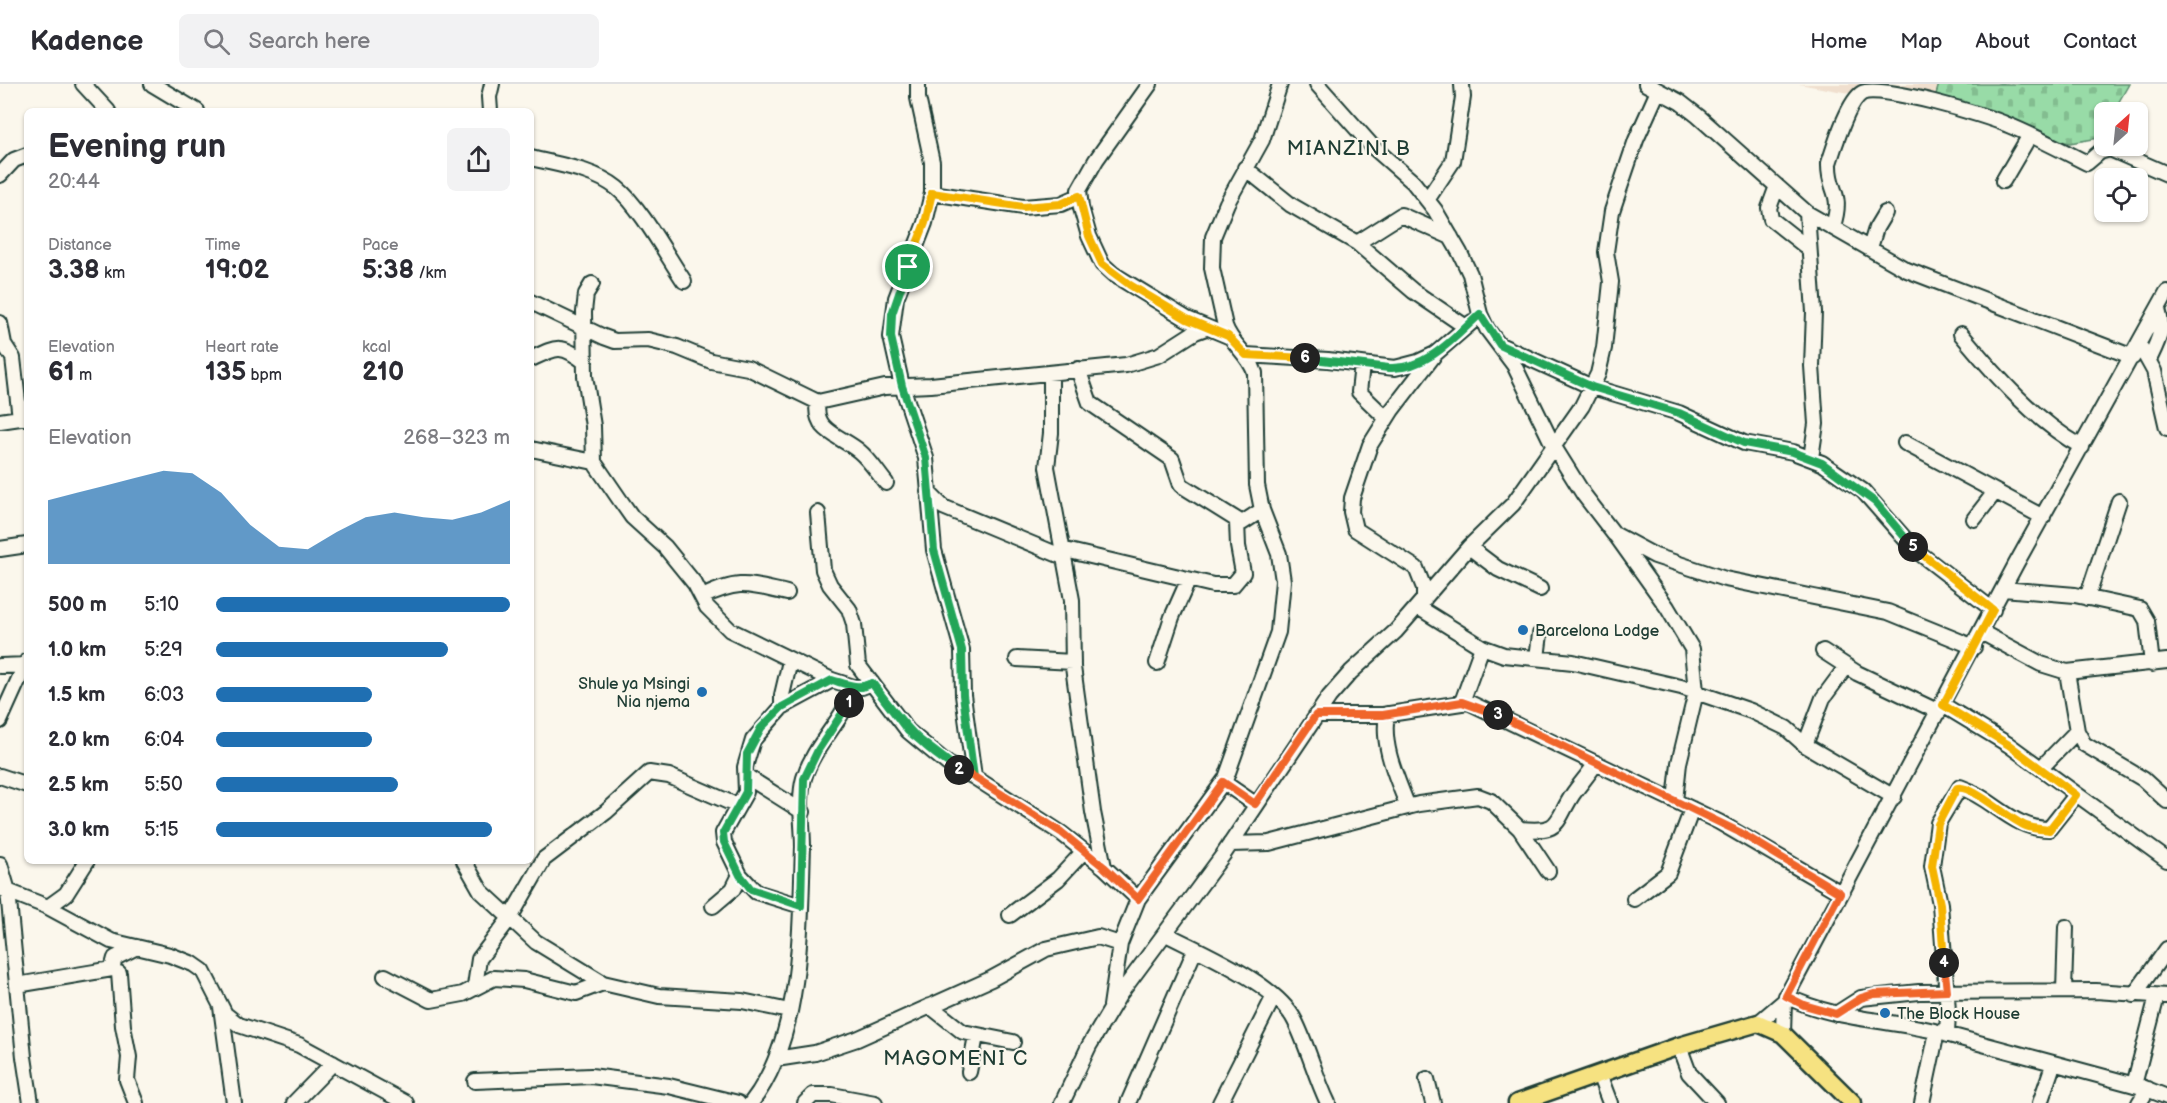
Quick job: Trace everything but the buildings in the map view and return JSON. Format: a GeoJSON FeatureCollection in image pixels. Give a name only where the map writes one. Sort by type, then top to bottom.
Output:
{"type":"FeatureCollection","features":[{"type":"Feature","properties":{"kind":"main road"},"geometry":{"type":"LineString","coordinates":[[1519,1103],[1679,1046],[1758,1023],[1783,1034],[1853,1103]]}},
{"type":"Feature","properties":{"kind":"street"},"geometry":{"type":"LineString","coordinates":[[152,84],[192,108]]}},
{"type":"Feature","properties":{"kind":"street"},"geometry":{"type":"LineString","coordinates":[[490,108],[492,84]]}},
{"type":"Feature","properties":{"kind":"street"},"geometry":{"type":"LineString","coordinates":[[918,84],[918,98],[932,162],[932,193],[925,223],[892,314],[891,337],[902,386],[926,458],[927,492],[934,550],[962,650],[963,695],[974,777]]}},
{"type":"Feature","properties":{"kind":"street"},"geometry":{"type":"LineString","coordinates":[[1111,1009],[1120,944],[1138,899],[1223,782],[1252,711],[1278,633],[1282,581],[1281,566],[1262,510],[1257,485],[1255,373],[1246,355],[1228,336],[1206,328],[1152,299],[1102,264],[1089,236],[1079,196],[1090,170],[1150,84]]}},
{"type":"Feature","properties":{"kind":"street"},"geometry":{"type":"LineString","coordinates":[[1228,336],[1214,278],[1212,245],[1215,228],[1245,168],[1262,140],[1280,84]]}},
{"type":"Feature","properties":{"kind":"street"},"geometry":{"type":"LineString","coordinates":[[1317,84],[1346,119],[1404,174],[1427,200],[1451,237],[1470,274],[1480,314],[1514,365],[1554,447],[1584,495],[1667,607],[1692,649],[1696,692],[1679,763],[1676,801]]}},
{"type":"Feature","properties":{"kind":"street"},"geometry":{"type":"LineString","coordinates":[[1670,84],[1680,102]]}},
{"type":"Feature","properties":{"kind":"street"},"geometry":{"type":"LineString","coordinates":[[88,85],[106,108]]}},
{"type":"Feature","properties":{"kind":"street"},"geometry":{"type":"LineString","coordinates":[[1427,200],[1453,161],[1463,97],[1462,85]]}},
{"type":"Feature","properties":{"kind":"street"},"geometry":{"type":"LineString","coordinates":[[1062,1103],[1089,1046],[1111,1009],[1230,844],[1316,715],[1339,684],[1421,604],[1469,547],[1513,504],[1554,447],[1592,387],[1604,348],[1611,282],[1606,252],[1612,211],[1652,88],[1680,102],[1807,213],[1907,270],[2136,351],[2149,360],[2154,371],[2167,428]]}},
{"type":"Feature","properties":{"kind":"street"},"geometry":{"type":"LineString","coordinates":[[1833,226],[1839,202],[1829,172],[1829,163],[1853,104],[1859,94],[1866,90],[1900,93],[2007,124],[2087,162],[2100,152],[2110,149],[2167,174]]}},
{"type":"Feature","properties":{"kind":"street"},"geometry":{"type":"LineString","coordinates":[[2004,181],[2030,135]]}},
{"type":"Feature","properties":{"kind":"street"},"geometry":{"type":"LineString","coordinates":[[0,175],[14,160],[24,156]]}},
{"type":"Feature","properties":{"kind":"street"},"geometry":{"type":"LineString","coordinates":[[534,159],[560,163],[618,189],[638,212],[684,281]]}},
{"type":"Feature","properties":{"kind":"street"},"geometry":{"type":"LineString","coordinates":[[1245,168],[1296,208],[1357,243],[1413,291],[1466,327]]}},
{"type":"Feature","properties":{"kind":"street"},"geometry":{"type":"LineString","coordinates":[[1777,186],[1769,208],[1771,219],[1809,249]]}},
{"type":"Feature","properties":{"kind":"street"},"geometry":{"type":"LineString","coordinates":[[932,193],[1023,207],[1061,204],[1079,196]]}},
{"type":"Feature","properties":{"kind":"street"},"geometry":{"type":"LineString","coordinates":[[1807,213],[1814,312],[1812,366],[1816,402],[1811,458]]}},
{"type":"Feature","properties":{"kind":"street"},"geometry":{"type":"LineString","coordinates":[[1870,248],[1876,228],[1884,213]]}},
{"type":"Feature","properties":{"kind":"street"},"geometry":{"type":"LineString","coordinates":[[1357,243],[1401,215],[1451,237]]}},
{"type":"Feature","properties":{"kind":"street"},"geometry":{"type":"LineString","coordinates":[[592,284],[586,294],[585,362],[593,426],[594,462],[632,517],[665,547],[707,607],[730,630],[832,680],[854,687],[872,683]]}},
{"type":"Feature","properties":{"kind":"street"},"geometry":{"type":"LineString","coordinates":[[1758,1023],[1785,998],[2003,589],[2167,295]]}},
{"type":"Feature","properties":{"kind":"street"},"geometry":{"type":"LineString","coordinates":[[534,304],[615,341],[648,340],[677,347],[711,361],[748,369],[818,402],[873,388],[1051,374],[1141,362],[1206,328]]}},
{"type":"Feature","properties":{"kind":"street"},"geometry":{"type":"LineString","coordinates":[[2149,360],[2163,326],[2158,309]]}},
{"type":"Feature","properties":{"kind":"street"},"geometry":{"type":"LineString","coordinates":[[1421,604],[1424,588],[1416,568],[1355,529],[1352,521],[1352,498],[1373,438],[1386,418],[1435,354],[1480,314]]}},
{"type":"Feature","properties":{"kind":"street"},"geometry":{"type":"LineString","coordinates":[[0,323],[4,344],[13,358],[24,418],[0,421]]}},
{"type":"Feature","properties":{"kind":"street"},"geometry":{"type":"LineString","coordinates":[[1961,334],[2029,408],[2058,433],[2082,447]]}},
{"type":"Feature","properties":{"kind":"street"},"geometry":{"type":"LineString","coordinates":[[1500,345],[1592,387],[1679,413],[1744,443],[1811,458],[1863,491],[1914,549],[1993,610]]}},
{"type":"Feature","properties":{"kind":"street"},"geometry":{"type":"LineString","coordinates":[[534,358],[558,348],[567,350],[585,362]]}},
{"type":"Feature","properties":{"kind":"street"},"geometry":{"type":"LineString","coordinates":[[1246,355],[1328,360],[1395,369],[1435,354]]}},
{"type":"Feature","properties":{"kind":"street"},"geometry":{"type":"LineString","coordinates":[[1362,365],[1359,392],[1386,418]]}},
{"type":"Feature","properties":{"kind":"street"},"geometry":{"type":"LineString","coordinates":[[1078,369],[1090,403],[1172,459],[1181,485],[1237,522],[1248,522],[1262,510]]}},
{"type":"Feature","properties":{"kind":"street"},"geometry":{"type":"LineString","coordinates":[[1051,374],[1051,433],[1047,467],[1061,553],[1072,600],[1073,662],[1093,812],[1104,867]]}},
{"type":"Feature","properties":{"kind":"street"},"geometry":{"type":"LineString","coordinates":[[818,402],[817,415],[823,427],[859,451],[886,483]]}},
{"type":"Feature","properties":{"kind":"street"},"geometry":{"type":"LineString","coordinates":[[1905,442],[1922,453],[1944,461],[1995,492],[2043,517]]}},
{"type":"Feature","properties":{"kind":"street"},"geometry":{"type":"LineString","coordinates":[[534,450],[594,462]]}},
{"type":"Feature","properties":{"kind":"street"},"geometry":{"type":"LineString","coordinates":[[927,492],[944,507],[1061,553],[1153,570],[1188,581],[1228,586],[1241,579],[1243,567],[1238,546],[1237,522]]}},
{"type":"Feature","properties":{"kind":"street"},"geometry":{"type":"LineString","coordinates":[[1974,519],[1995,492]]}},
{"type":"Feature","properties":{"kind":"street"},"geometry":{"type":"LineString","coordinates":[[2087,598],[2119,501]]}},
{"type":"Feature","properties":{"kind":"street"},"geometry":{"type":"LineString","coordinates":[[818,513],[824,575],[849,609],[854,624],[855,656],[858,665],[921,743],[948,765],[974,777],[1084,851],[1138,899]]}},
{"type":"Feature","properties":{"kind":"street"},"geometry":{"type":"LineString","coordinates":[[1614,534],[1655,556],[1725,579],[1888,612],[1974,647]]}},
{"type":"Feature","properties":{"kind":"street"},"geometry":{"type":"LineString","coordinates":[[0,549],[24,545]]}},
{"type":"Feature","properties":{"kind":"street"},"geometry":{"type":"LineString","coordinates":[[1469,547],[1498,569],[1540,589]]}},
{"type":"Feature","properties":{"kind":"street"},"geometry":{"type":"LineString","coordinates":[[1157,663],[1188,581]]}},
{"type":"Feature","properties":{"kind":"street"},"geometry":{"type":"LineString","coordinates":[[702,597],[726,586],[741,583],[787,593]]}},
{"type":"Feature","properties":{"kind":"street"},"geometry":{"type":"LineString","coordinates":[[2003,589],[2087,598],[2140,609],[2147,621],[2152,664]]}},
{"type":"Feature","properties":{"kind":"street"},"geometry":{"type":"LineString","coordinates":[[1421,604],[1482,648],[1504,655],[1573,662],[1696,692],[1783,726],[1805,744],[1894,797]]}},
{"type":"Feature","properties":{"kind":"street"},"geometry":{"type":"LineString","coordinates":[[1981,632],[2041,664],[2067,672],[2167,661]]}},
{"type":"Feature","properties":{"kind":"street"},"geometry":{"type":"LineString","coordinates":[[1536,658],[1540,634]]}},
{"type":"Feature","properties":{"kind":"street"},"geometry":{"type":"LineString","coordinates":[[1462,702],[1482,648]]}},
{"type":"Feature","properties":{"kind":"street"},"geometry":{"type":"LineString","coordinates":[[1823,651],[1846,667],[1941,708],[1991,733],[2167,860]]}},
{"type":"Feature","properties":{"kind":"street"},"geometry":{"type":"LineString","coordinates":[[1017,659],[1073,662]]}},
{"type":"Feature","properties":{"kind":"street"},"geometry":{"type":"LineString","coordinates":[[782,707],[782,695],[790,661]]}},
{"type":"Feature","properties":{"kind":"street"},"geometry":{"type":"LineString","coordinates":[[0,666],[24,664]]}},
{"type":"Feature","properties":{"kind":"street"},"geometry":{"type":"LineString","coordinates":[[1805,744],[1823,698],[1846,667]]}},
{"type":"Feature","properties":{"kind":"street"},"geometry":{"type":"LineString","coordinates":[[0,721],[24,668]]}},
{"type":"Feature","properties":{"kind":"street"},"geometry":{"type":"LineString","coordinates":[[2067,672],[2077,731],[2084,744],[2143,779],[2167,801]]}},
{"type":"Feature","properties":{"kind":"street"},"geometry":{"type":"LineString","coordinates":[[801,906],[756,892],[740,875],[724,842],[723,833],[746,792],[747,754],[753,740],[782,707],[832,680]]}},
{"type":"Feature","properties":{"kind":"street"},"geometry":{"type":"LineString","coordinates":[[751,1103],[776,1059],[789,1011],[796,967],[801,906],[802,793],[808,768],[845,712],[854,687]]}},
{"type":"Feature","properties":{"kind":"street"},"geometry":{"type":"LineString","coordinates":[[1316,715],[1387,714],[1462,702],[1478,706],[1739,832],[1840,893]]}},
{"type":"Feature","properties":{"kind":"street"},"geometry":{"type":"LineString","coordinates":[[1387,714],[1384,733],[1408,807]]}},
{"type":"Feature","properties":{"kind":"street"},"geometry":{"type":"LineString","coordinates":[[2041,768],[2077,731]]}},
{"type":"Feature","properties":{"kind":"street"},"geometry":{"type":"LineString","coordinates":[[1520,829],[1547,830],[1559,822],[1572,796],[1596,763]]}},
{"type":"Feature","properties":{"kind":"street"},"geometry":{"type":"LineString","coordinates":[[475,986],[479,958],[510,918],[544,859],[606,812],[649,773],[669,776],[738,806]]}},
{"type":"Feature","properties":{"kind":"street"},"geometry":{"type":"LineString","coordinates":[[0,776],[24,783]]}},
{"type":"Feature","properties":{"kind":"street"},"geometry":{"type":"LineString","coordinates":[[746,776],[803,812]]}},
{"type":"Feature","properties":{"kind":"street"},"geometry":{"type":"LineString","coordinates":[[1223,782],[1255,804]]}},
{"type":"Feature","properties":{"kind":"street"},"geometry":{"type":"LineString","coordinates":[[1922,1103],[1942,1034],[1947,991],[1940,904],[1932,866],[1938,824],[1957,788],[1963,788],[1980,797],[2016,822],[2049,830],[2076,795]]}},
{"type":"Feature","properties":{"kind":"street"},"geometry":{"type":"LineString","coordinates":[[1230,844],[1269,843],[1408,807],[1478,796],[1491,801],[1520,829],[1548,871]]}},
{"type":"Feature","properties":{"kind":"street"},"geometry":{"type":"LineString","coordinates":[[1634,900],[1668,873],[1692,809]]}},
{"type":"Feature","properties":{"kind":"street"},"geometry":{"type":"LineString","coordinates":[[1010,915],[1058,879],[1084,851]]}},
{"type":"Feature","properties":{"kind":"street"},"geometry":{"type":"LineString","coordinates":[[0,864],[18,985],[24,1057],[31,1103]]}},
{"type":"Feature","properties":{"kind":"street"},"geometry":{"type":"LineString","coordinates":[[48,907],[66,894],[85,864]]}},
{"type":"Feature","properties":{"kind":"street"},"geometry":{"type":"LineString","coordinates":[[466,864],[481,891],[536,942],[603,983],[659,996],[742,1001],[789,1011]]}},
{"type":"Feature","properties":{"kind":"street"},"geometry":{"type":"LineString","coordinates":[[713,906],[733,889],[740,875]]}},
{"type":"Feature","properties":{"kind":"street"},"geometry":{"type":"LineString","coordinates":[[4,889],[48,907],[111,941],[163,953],[200,968],[221,1007],[238,1025],[291,1041],[406,1103]]}},
{"type":"Feature","properties":{"kind":"street"},"geometry":{"type":"LineString","coordinates":[[2064,991],[2066,927]]}},
{"type":"Feature","properties":{"kind":"street"},"geometry":{"type":"LineString","coordinates":[[1166,934],[1256,981],[1274,996],[1295,1020],[1328,1103]]}},
{"type":"Feature","properties":{"kind":"street"},"geometry":{"type":"LineString","coordinates":[[776,1059],[815,1053],[857,1039],[991,979],[1046,949],[1098,937],[1120,944]]}},
{"type":"Feature","properties":{"kind":"street"},"geometry":{"type":"LineString","coordinates":[[18,985],[112,969],[115,958],[136,947]]}},
{"type":"Feature","properties":{"kind":"street"},"geometry":{"type":"LineString","coordinates":[[2134,995],[2167,949]]}},
{"type":"Feature","properties":{"kind":"street"},"geometry":{"type":"LineString","coordinates":[[1128,1103],[1195,950]]}},
{"type":"Feature","properties":{"kind":"street"},"geometry":{"type":"LineString","coordinates":[[119,974],[123,1026],[129,1057],[127,1080],[136,1103]]}},
{"type":"Feature","properties":{"kind":"street"},"geometry":{"type":"LineString","coordinates":[[385,976],[431,1000],[454,997],[494,978],[511,978],[576,993],[603,983]]}},
{"type":"Feature","properties":{"kind":"street"},"geometry":{"type":"LineString","coordinates":[[1836,1014],[1861,998],[1874,994],[1947,991],[2096,991],[2162,996],[2134,1085]]}},
{"type":"Feature","properties":{"kind":"street"},"geometry":{"type":"LineString","coordinates":[[1220,1103],[1274,996]]}},
{"type":"Feature","properties":{"kind":"street"},"geometry":{"type":"LineString","coordinates":[[1785,998],[1836,1014],[1942,1034],[2134,1085],[2167,1097]]}},
{"type":"Feature","properties":{"kind":"street"},"geometry":{"type":"LineString","coordinates":[[1783,1034],[1785,998]]}},
{"type":"Feature","properties":{"kind":"street"},"geometry":{"type":"LineString","coordinates":[[930,1006],[956,1029],[976,1036],[1013,1042]]}},
{"type":"Feature","properties":{"kind":"street"},"geometry":{"type":"LineString","coordinates":[[221,1007],[234,1103]]}},
{"type":"Feature","properties":{"kind":"street"},"geometry":{"type":"LineString","coordinates":[[969,1072],[976,1036]]}},
{"type":"Feature","properties":{"kind":"street"},"geometry":{"type":"LineString","coordinates":[[1679,1046],[1689,1073],[1717,1103]]}},
{"type":"Feature","properties":{"kind":"street"},"geometry":{"type":"LineString","coordinates":[[294,1103],[333,1064]]}},
{"type":"Feature","properties":{"kind":"street"},"geometry":{"type":"LineString","coordinates":[[2040,1103],[2053,1065]]}},
{"type":"Feature","properties":{"kind":"street"},"geometry":{"type":"LineString","coordinates":[[1599,1074],[1610,1103]]}},
{"type":"Feature","properties":{"kind":"street"},"geometry":{"type":"LineString","coordinates":[[475,1081],[591,1076],[669,1086],[738,1103]]}},
{"type":"Feature","properties":{"kind":"street"},"geometry":{"type":"LineString","coordinates":[[1427,1079],[1433,1103]]}},
{"type":"Feature","properties":{"kind":"street"},"geometry":{"type":"LineString","coordinates":[[2139,1103],[2148,1089]]}},
{"type":"Feature","properties":{"kind":"street"},"geometry":{"type":"LineString","coordinates":[[805,1103],[813,1095],[832,1095],[875,1103]]}},
{"type":"Feature","properties":{"kind":"shaded area"},"geometry":{"type":"Polygon","coordinates":[[[1799,84],[1939,84],[1932,108],[1799,84]]]}},
{"type":"Feature","properties":{"kind":"green space"},"geometry":{"type":"Polygon","coordinates":[[[1939,84],[2129,84],[2119,102],[2094,102],[2094,139],[2070,143],[2013,131],[1932,108],[1939,84]]]}},
{"type":"Feature","properties":{"kind":"place","name":"Barcelona Lodge"},"geometry":{"type":"Point","coordinates":[1523,630]}},
{"type":"Feature","properties":{"kind":"place","name":"Shule ya Msingi Nia njema"},"geometry":{"type":"Point","coordinates":[702,692]}},
{"type":"Feature","properties":{"kind":"place","name":"The Block House"},"geometry":{"type":"Point","coordinates":[1885,1013]}},
{"type":"Feature","properties":{"kind":"district","name":"MIANZINI B"},"geometry":{"type":"Point","coordinates":[1349,148]}},
{"type":"Feature","properties":{"kind":"district","name":"MAGOMENI C"},"geometry":{"type":"Point","coordinates":[956,1058]}},
{"type":"Feature","properties":{"kind":"route"},"geometry":{"type":"LineString","coordinates":[[908,267],[892,314],[891,337],[902,386],[926,458],[928,502],[934,550],[945,594],[959,631],[962,650],[963,695],[971,740],[974,777],[948,765],[921,743],[908,731],[872,683],[854,687],[845,712],[818,750],[804,779],[801,906],[756,892],[740,875],[723,838],[725,827],[746,792],[747,754],[753,740],[772,715],[794,699],[832,680],[854,687],[862,687],[872,683],[896,715],[908,731],[921,743],[933,753],[948,765],[959,771],[974,777],[999,796],[1061,832],[1104,867],[1138,899],[1223,782],[1255,804],[1316,715],[1383,715],[1468,702],[1630,777],[1739,832],[1840,893],[1786,996],[1804,1005],[1836,1014],[1861,998],[1874,994],[1947,991],[1940,904],[1932,866],[1938,824],[1958,787],[1986,800],[2016,822],[2028,827],[2049,830],[2076,795],[2009,745],[1943,705],[1993,610],[1914,549],[1863,491],[1811,458],[1793,452],[1759,448],[1679,413],[1592,387],[1500,345],[1487,329],[1480,314],[1455,339],[1435,354],[1395,369],[1328,360],[1246,355],[1228,336],[1187,319],[1130,285],[1102,264],[1089,236],[1079,196],[1061,204],[1046,207],[1023,207],[932,193],[925,223],[908,267]]}}]}
